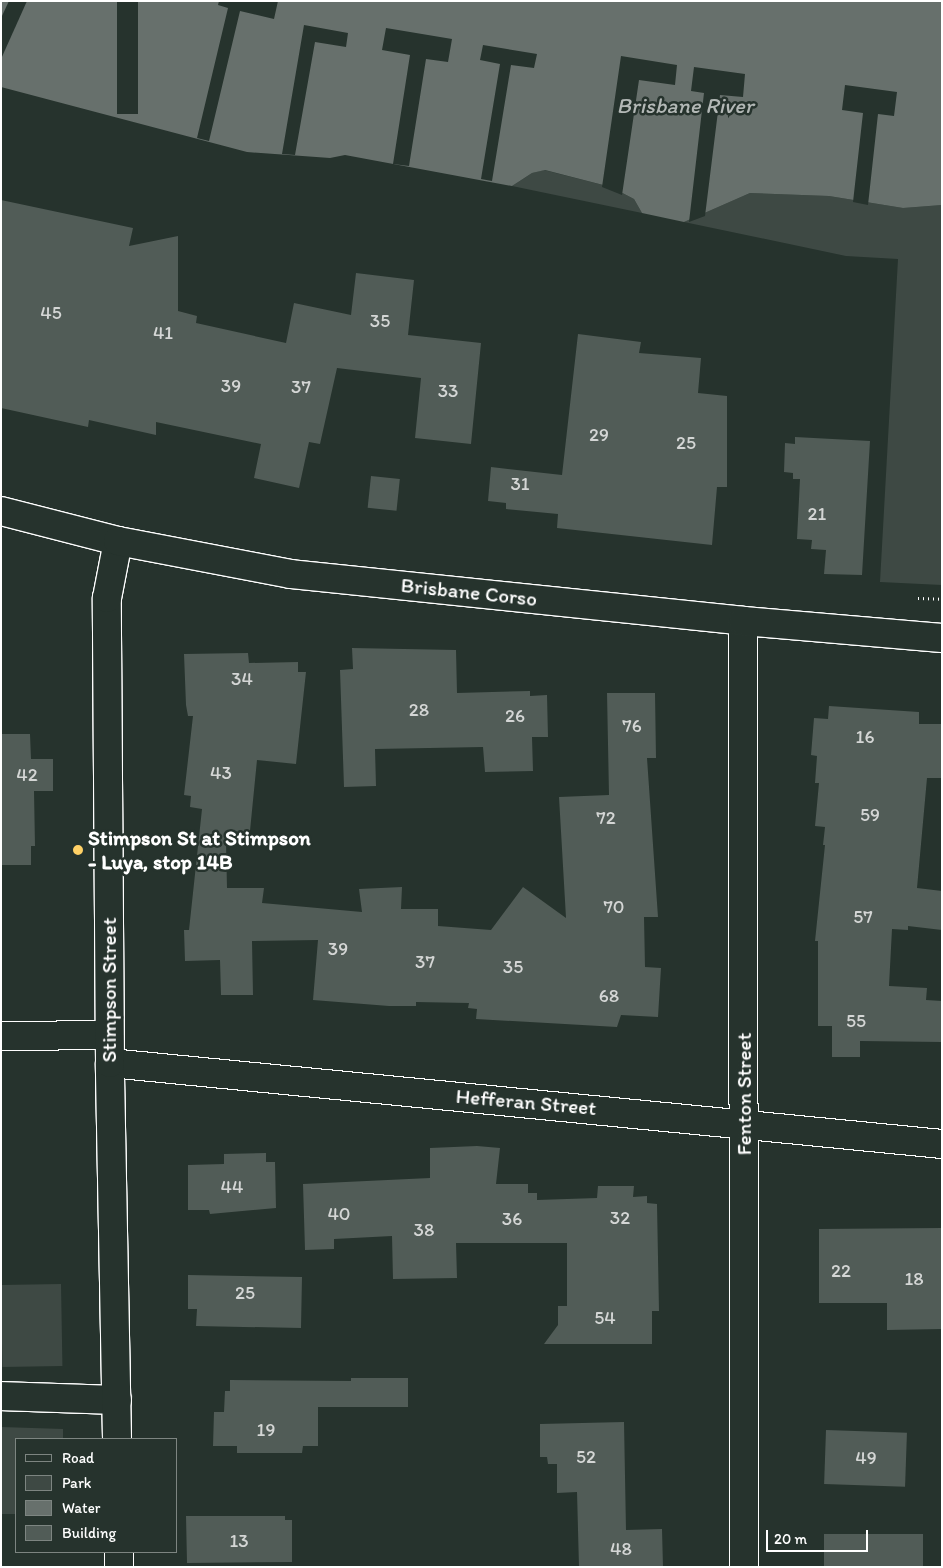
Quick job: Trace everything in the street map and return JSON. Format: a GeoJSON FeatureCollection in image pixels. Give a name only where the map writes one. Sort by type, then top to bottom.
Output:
{"type":"FeatureCollection","features":[{"type":"Feature","properties":{"kind":"street","name":"Brisbane Corso"},"geometry":{"type":"LineString","coordinates":[[1,511],[118,541],[291,574],[743,621],[942,638]]}},
{"type":"Feature","properties":{"kind":"street","name":"Stimpson Street"},"geometry":{"type":"LineString","coordinates":[[117,1438],[109,1035],[107,598],[118,541]]}},
{"type":"Feature","properties":{"kind":"street","name":"Fenton Street"},"geometry":{"type":"LineString","coordinates":[[743,621],[744,1567]]}},
{"type":"Feature","properties":{"kind":"street"},"geometry":{"type":"LineString","coordinates":[[1,1036],[109,1035]]}},
{"type":"Feature","properties":{"kind":"street","name":"Hefferan Street"},"geometry":{"type":"LineString","coordinates":[[110,1063],[744,1123],[942,1144]]}},
{"type":"Feature","properties":{"kind":"street"},"geometry":{"type":"LineString","coordinates":[[1,1396],[117,1400]]}},
{"type":"Feature","properties":{"kind":"street"},"geometry":{"type":"LineString","coordinates":[[119,1553],[119,1567]]}},
{"type":"Feature","properties":{"kind":"path"},"geometry":{"type":"LineString","coordinates":[[918,598],[942,599]]}},
{"type":"Feature","properties":{"kind":"green space"},"geometry":{"type":"Polygon","coordinates":[[[544,170],[611,187],[634,199],[642,213],[512,186],[532,173],[544,170]]]}},
{"type":"Feature","properties":{"kind":"green space"},"geometry":{"type":"Polygon","coordinates":[[[750,193],[829,196],[903,208],[942,205],[942,585],[880,582],[898,259],[846,256],[684,222],[750,193]]]}},
{"type":"Feature","properties":{"kind":"green space"},"geometry":{"type":"Polygon","coordinates":[[[61,1284],[62,1366],[2,1367],[1,1285],[61,1284]]]}},
{"type":"Feature","properties":{"kind":"green space"},"geometry":{"type":"Polygon","coordinates":[[[1,1427],[63,1429],[63,1438],[15,1438],[15,1514],[1,1514],[1,1427]]]}},
{"type":"Feature","properties":{"kind":"water","name":"Brisbane River"},"geometry":{"type":"Polygon","coordinates":[[[1,1],[942,1],[942,205],[903,208],[829,196],[750,193],[684,222],[642,213],[634,199],[611,187],[545,170],[532,173],[512,186],[345,155],[330,158],[247,152],[1,87],[1,1]]]}},
{"type":"Feature","properties":{"kind":"pier"},"geometry":{"type":"Polygon","coordinates":[[[9,1],[27,1],[1,59],[1,18],[9,1]]]}},
{"type":"Feature","properties":{"kind":"pier"},"geometry":{"type":"Polygon","coordinates":[[[117,1],[138,1],[138,114],[117,114],[117,1]]]}},
{"type":"Feature","properties":{"kind":"pier"},"geometry":{"type":"Polygon","coordinates":[[[219,1],[278,1],[274,19],[240,11],[209,141],[197,138],[228,8],[218,5],[219,1]]]}},
{"type":"Feature","properties":{"kind":"pier"},"geometry":{"type":"Polygon","coordinates":[[[304,25],[348,33],[346,47],[315,42],[295,155],[282,154],[304,25]]]}},
{"type":"Feature","properties":{"kind":"pier"},"geometry":{"type":"Polygon","coordinates":[[[386,28],[452,39],[448,62],[426,59],[409,166],[393,164],[410,55],[382,50],[386,28]]]}},
{"type":"Feature","properties":{"kind":"pier"},"geometry":{"type":"Polygon","coordinates":[[[483,45],[537,54],[534,68],[511,65],[492,181],[481,179],[500,64],[480,60],[483,45]]]}},
{"type":"Feature","properties":{"kind":"pier"},"geometry":{"type":"Polygon","coordinates":[[[621,56],[677,65],[675,85],[639,80],[622,195],[602,187],[621,56]]]}},
{"type":"Feature","properties":{"kind":"pier"},"geometry":{"type":"Polygon","coordinates":[[[694,67],[745,74],[743,97],[720,95],[705,216],[689,222],[704,93],[691,91],[694,67]]]}},
{"type":"Feature","properties":{"kind":"pier"},"geometry":{"type":"Polygon","coordinates":[[[845,85],[897,92],[894,116],[878,114],[868,205],[853,202],[863,113],[842,110],[845,85]]]}},
{"type":"Feature","properties":{"kind":"building"},"geometry":{"type":"Polygon","coordinates":[[[1,200],[133,228],[129,246],[178,236],[178,311],[197,316],[196,323],[286,343],[294,303],[351,315],[356,273],[414,280],[408,335],[481,343],[471,444],[415,438],[421,378],[337,368],[320,444],[309,442],[299,488],[254,478],[261,444],[156,422],[156,435],[89,420],[88,427],[1,408],[1,200]]]}},
{"type":"Feature","properties":{"kind":"building"},"geometry":{"type":"Polygon","coordinates":[[[578,334],[641,342],[639,353],[701,358],[698,393],[727,396],[727,487],[717,487],[712,545],[557,528],[558,514],[506,509],[506,503],[488,501],[491,467],[562,475],[578,334]]]}},
{"type":"Feature","properties":{"kind":"building"},"geometry":{"type":"Polygon","coordinates":[[[795,437],[870,441],[862,575],[824,574],[826,550],[811,549],[812,540],[797,539],[800,479],[793,479],[793,473],[784,472],[785,443],[795,444],[795,437]]]}},
{"type":"Feature","properties":{"kind":"building"},"geometry":{"type":"Polygon","coordinates":[[[371,476],[400,479],[396,511],[368,508],[371,476]]]}},
{"type":"Feature","properties":{"kind":"building"},"geometry":{"type":"Polygon","coordinates":[[[352,648],[456,650],[457,693],[530,691],[530,696],[547,695],[548,737],[532,737],[533,771],[485,772],[483,747],[375,749],[376,786],[344,787],[340,670],[353,669],[352,648]]]}},
{"type":"Feature","properties":{"kind":"building"},"geometry":{"type":"Polygon","coordinates":[[[248,653],[249,663],[298,662],[298,672],[306,672],[296,764],[257,760],[249,841],[226,842],[227,888],[264,888],[262,903],[362,912],[359,889],[402,887],[401,909],[438,909],[438,926],[491,930],[523,887],[566,918],[559,797],[609,795],[607,693],[655,693],[656,758],[647,758],[658,917],[644,917],[645,967],[661,968],[658,1017],[621,1015],[617,1027],[476,1019],[477,1009],[468,1008],[469,1003],[416,1002],[416,1006],[389,1006],[313,1000],[318,940],[252,941],[253,995],[221,995],[220,960],[185,961],[184,930],[189,930],[202,809],[190,807],[191,796],[184,795],[193,716],[188,716],[186,705],[184,654],[248,653]]]}},
{"type":"Feature","properties":{"kind":"building"},"geometry":{"type":"Polygon","coordinates":[[[829,706],[919,712],[919,724],[942,724],[942,778],[927,778],[917,888],[942,891],[942,930],[908,926],[908,930],[892,929],[889,986],[927,988],[926,1000],[942,1001],[942,1042],[860,1041],[860,1057],[832,1057],[832,1026],[818,1026],[818,941],[815,941],[825,845],[823,845],[825,827],[815,826],[819,783],[815,783],[817,756],[811,755],[814,718],[828,719],[829,706]]]}},
{"type":"Feature","properties":{"kind":"building"},"geometry":{"type":"Polygon","coordinates":[[[1,734],[30,734],[31,759],[53,759],[53,791],[34,791],[35,846],[31,846],[31,865],[1,865],[1,734]]]}},
{"type":"Feature","properties":{"kind":"building"},"geometry":{"type":"Polygon","coordinates":[[[477,1146],[500,1148],[496,1184],[528,1184],[528,1193],[537,1193],[537,1200],[597,1198],[598,1186],[634,1186],[633,1197],[647,1196],[647,1203],[657,1204],[659,1311],[652,1311],[652,1344],[544,1344],[558,1325],[558,1306],[567,1306],[567,1243],[456,1243],[457,1278],[393,1279],[392,1236],[334,1239],[334,1249],[305,1250],[303,1184],[430,1178],[430,1148],[477,1146]]]}},
{"type":"Feature","properties":{"kind":"building"},"geometry":{"type":"Polygon","coordinates":[[[266,1153],[266,1162],[275,1162],[276,1208],[210,1214],[209,1210],[188,1210],[188,1165],[224,1164],[224,1154],[266,1153]]]}},
{"type":"Feature","properties":{"kind":"building"},"geometry":{"type":"Polygon","coordinates":[[[942,1228],[942,1329],[887,1330],[887,1303],[819,1303],[819,1229],[942,1228]]]}},
{"type":"Feature","properties":{"kind":"building"},"geometry":{"type":"Polygon","coordinates":[[[188,1275],[302,1277],[301,1328],[196,1326],[197,1309],[188,1309],[188,1275]]]}},
{"type":"Feature","properties":{"kind":"building"},"geometry":{"type":"Polygon","coordinates":[[[351,1378],[408,1378],[408,1407],[318,1407],[318,1446],[303,1446],[302,1453],[237,1453],[237,1446],[213,1446],[214,1412],[224,1412],[225,1391],[230,1391],[230,1380],[351,1381],[351,1378]]]}},
{"type":"Feature","properties":{"kind":"building"},"geometry":{"type":"Polygon","coordinates":[[[624,1422],[626,1530],[662,1529],[663,1567],[579,1567],[577,1492],[557,1493],[557,1464],[548,1464],[547,1457],[540,1457],[540,1424],[624,1422]]]}},
{"type":"Feature","properties":{"kind":"building"},"geometry":{"type":"Polygon","coordinates":[[[826,1430],[907,1433],[905,1487],[824,1484],[826,1430]]]}},
{"type":"Feature","properties":{"kind":"building"},"geometry":{"type":"Polygon","coordinates":[[[186,1516],[285,1516],[285,1520],[292,1520],[292,1562],[187,1563],[186,1516]]]}},
{"type":"Feature","properties":{"kind":"building"},"geometry":{"type":"Polygon","coordinates":[[[824,1534],[923,1534],[923,1567],[824,1567],[824,1534]]]}},
{"type":"Feature","properties":{"kind":"place","name":"Stimpson St at Stimpson - Luya, stop 14B"},"geometry":{"type":"Point","coordinates":[78,850]}}]}
